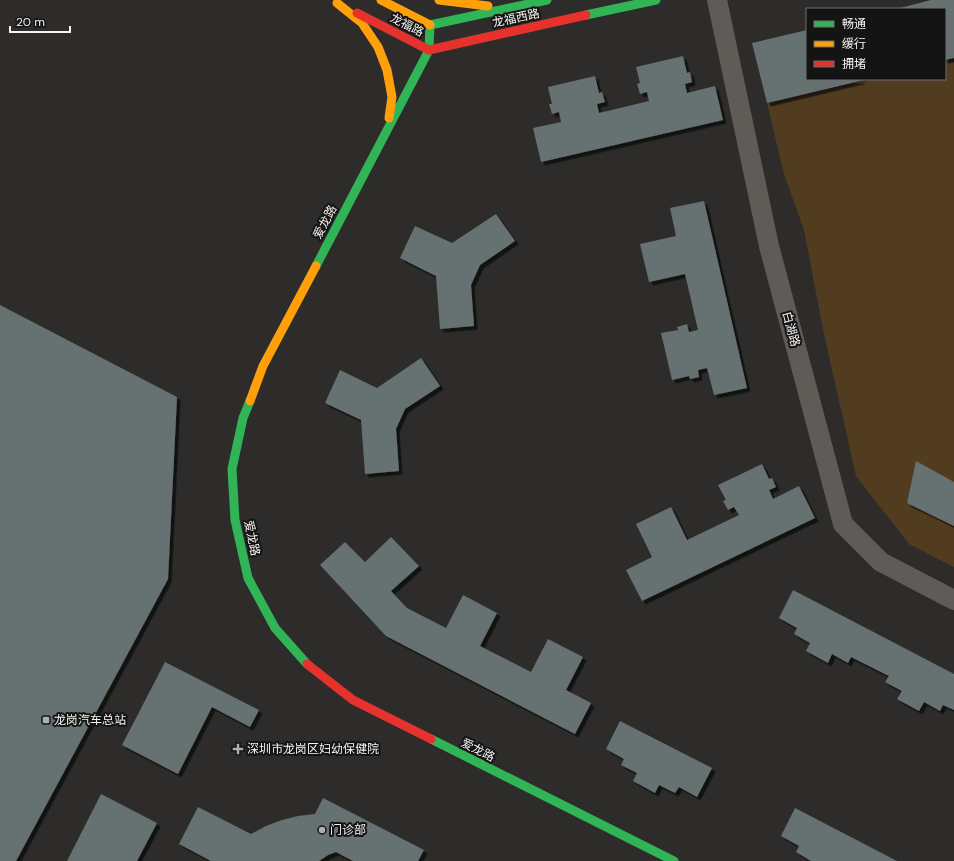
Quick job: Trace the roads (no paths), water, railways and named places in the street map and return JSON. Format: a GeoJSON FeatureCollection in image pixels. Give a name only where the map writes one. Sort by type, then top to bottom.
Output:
{"type":"FeatureCollection","features":[{"type":"Feature","properties":{"kind":"street","name":"龙福路"},"geometry":{"type":"LineString","coordinates":[[381,0],[430,25]]}},
{"type":"Feature","properties":{"kind":"street"},"geometry":{"type":"LineString","coordinates":[[439,0],[513,7]]}},
{"type":"Feature","properties":{"kind":"street","name":"龙福西路"},"geometry":{"type":"LineString","coordinates":[[430,25],[547,0]]}},
{"type":"Feature","properties":{"kind":"street","name":"龙福西路"},"geometry":{"type":"LineString","coordinates":[[429,50],[656,0]]}},
{"type":"Feature","properties":{"kind":"street","name":"白湖路"},"geometry":{"type":"LineString","coordinates":[[717,0],[769,246],[843,524],[881,562],[954,600]]}},
{"type":"Feature","properties":{"kind":"street","name":"龙福路"},"geometry":{"type":"LineString","coordinates":[[334,1],[429,50]]}},
{"type":"Feature","properties":{"kind":"street"},"geometry":{"type":"LineString","coordinates":[[334,1],[362,24],[378,47],[387,70],[392,97],[388,127]]}},
{"type":"Feature","properties":{"kind":"street","name":"爱龙路"},"geometry":{"type":"LineString","coordinates":[[430,25],[429,50],[263,366],[243,418],[232,469],[235,520],[248,578],[275,628],[308,665],[353,700],[674,861]]}},
{"type":"Feature","properties":{"kind":"place","name":"龙岗汽车总站"},"geometry":{"type":"Point","coordinates":[46,720]}},
{"type":"Feature","properties":{"kind":"place","name":"深圳市龙岗区妇幼保健院"},"geometry":{"type":"Point","coordinates":[238,749]}},
{"type":"Feature","properties":{"kind":"place","name":"门诊部"},"geometry":{"type":"Point","coordinates":[322,830]}}]}
